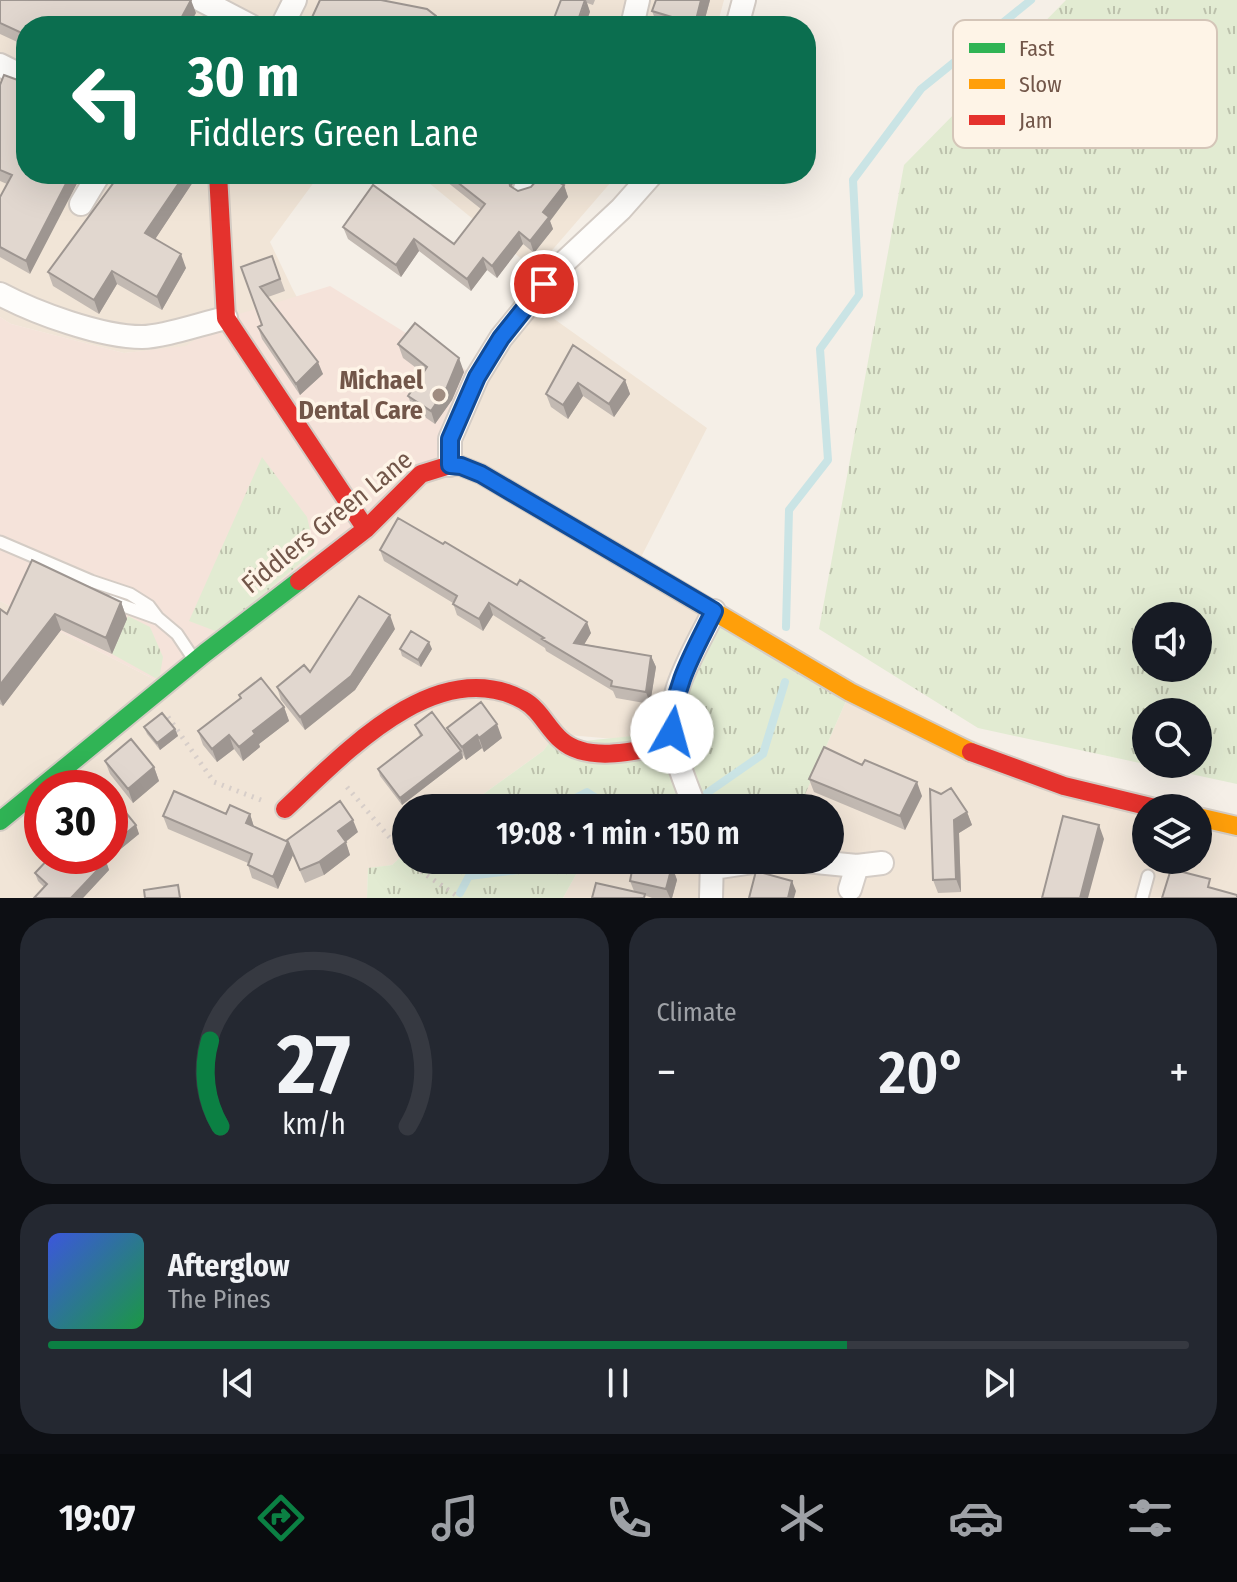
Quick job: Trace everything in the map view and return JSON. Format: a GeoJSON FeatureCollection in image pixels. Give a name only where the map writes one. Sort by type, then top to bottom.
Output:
{"type":"FeatureCollection","features":[{"type":"Feature","properties":{"kind":"street"},"geometry":{"type":"LineString","coordinates":[[201,0],[232,16]]}},
{"type":"Feature","properties":{"kind":"street"},"geometry":{"type":"LineString","coordinates":[[81,204],[93,184]]}},
{"type":"Feature","properties":{"kind":"street"},"geometry":{"type":"LineString","coordinates":[[219,184],[226,318],[366,529]]}},
{"type":"Feature","properties":{"kind":"street"},"geometry":{"type":"LineString","coordinates":[[450,465],[450,439],[477,377],[501,338],[559,267],[643,184]]}},
{"type":"Feature","properties":{"kind":"street"},"geometry":{"type":"LineString","coordinates":[[0,294],[60,319],[143,337],[226,318]]}},
{"type":"Feature","properties":{"kind":"street","name":"Fiddlers Green Lane"},"geometry":{"type":"LineString","coordinates":[[0,821],[196,661],[366,529],[421,474],[450,465],[481,474],[850,692],[961,749],[1064,786],[1132,802]]}},
{"type":"Feature","properties":{"kind":"street"},"geometry":{"type":"LineString","coordinates":[[690,794],[674,744],[672,719],[676,693],[714,611]]}},
{"type":"Feature","properties":{"kind":"street"},"geometry":{"type":"LineString","coordinates":[[285,809],[330,767],[397,713],[443,693],[477,686],[494,688],[524,701],[536,710],[563,743],[582,751],[604,753],[674,744]]}},
{"type":"Feature","properties":{"kind":"street"},"geometry":{"type":"LineString","coordinates":[[1212,820],[1237,826]]}},
{"type":"Feature","properties":{"kind":"street"},"geometry":{"type":"LineString","coordinates":[[844,865],[882,863]]}},
{"type":"Feature","properties":{"kind":"street"},"geometry":{"type":"LineString","coordinates":[[850,889],[857,866]]}},
{"type":"Feature","properties":{"kind":"street"},"geometry":{"type":"LineString","coordinates":[[711,898],[712,874]]}},
{"type":"Feature","properties":{"kind":"lane"},"geometry":{"type":"LineString","coordinates":[[0,542],[91,581],[130,594],[149,606],[177,634],[196,661]]}},
{"type":"Feature","properties":{"kind":"lane"},"geometry":{"type":"LineString","coordinates":[[1142,898],[1148,876]]}},
{"type":"Feature","properties":{"kind":"path"},"geometry":{"type":"LineString","coordinates":[[153,697],[214,782],[285,809]]}},
{"type":"Feature","properties":{"kind":"path"},"geometry":{"type":"LineString","coordinates":[[330,767],[392,840]]}},
{"type":"Feature","properties":{"kind":"path"},"geometry":{"type":"LineString","coordinates":[[425,874],[460,898]]}},
{"type":"Feature","properties":{"kind":"shaded area"},"geometry":{"type":"Polygon","coordinates":[[[0,0],[724,0],[720,16],[16,16],[16,184],[313,184],[270,242],[332,360],[186,347],[124,353],[11,324],[0,317],[0,0]]]}},
{"type":"Feature","properties":{"kind":"shaded area"},"geometry":{"type":"Polygon","coordinates":[[[430,184],[609,184],[535,270],[430,184]]]}},
{"type":"Feature","properties":{"kind":"shaded area"},"geometry":{"type":"Polygon","coordinates":[[[330,286],[477,377],[450,465],[167,686],[0,601],[0,317],[11,324],[124,353],[186,346],[226,318],[330,286]]]}},
{"type":"Feature","properties":{"kind":"shaded area"},"geometry":{"type":"Polygon","coordinates":[[[529,301],[707,428],[637,565],[714,611],[674,744],[556,734],[543,751],[483,794],[392,794],[392,865],[368,869],[367,898],[0,898],[0,601],[167,686],[450,439],[529,301]]]}},
{"type":"Feature","properties":{"kind":"shaded area"},"geometry":{"type":"Polygon","coordinates":[[[850,692],[1132,803],[1132,874],[1212,874],[1212,820],[1237,826],[1237,898],[563,898],[576,874],[844,874],[844,794],[805,794],[850,692]]]}},
{"type":"Feature","properties":{"kind":"green space"},"geometry":{"type":"Polygon","coordinates":[[[1066,0],[1237,0],[1237,784],[1209,778],[1212,778],[1212,698],[1132,698],[1132,761],[978,728],[819,629],[904,165],[953,115],[953,148],[1217,148],[1217,20],[1046,20],[1066,0]]]}},
{"type":"Feature","properties":{"kind":"green space"},"geometry":{"type":"Polygon","coordinates":[[[262,457],[307,517],[315,551],[218,632],[189,621],[262,457]]]}},
{"type":"Feature","properties":{"kind":"green space"},"geometry":{"type":"Polygon","coordinates":[[[714,611],[850,692],[805,794],[483,794],[543,751],[556,734],[564,743],[672,732],[714,611]]]}},
{"type":"Feature","properties":{"kind":"green space"},"geometry":{"type":"Polygon","coordinates":[[[128,616],[150,627],[163,657],[159,680],[112,654],[128,616]]]}},
{"type":"Feature","properties":{"kind":"green space"},"geometry":{"type":"Polygon","coordinates":[[[392,865],[392,874],[576,874],[563,898],[367,898],[368,868],[392,865]]]}},
{"type":"Feature","properties":{"kind":"building"},"geometry":{"type":"Polygon","coordinates":[[[0,0],[191,0],[182,16],[16,16],[16,30],[0,23],[0,0]]]}},
{"type":"Feature","properties":{"kind":"building"},"geometry":{"type":"Polygon","coordinates":[[[320,0],[381,0],[427,9],[436,16],[313,16],[320,0]]]}},
{"type":"Feature","properties":{"kind":"building"},"geometry":{"type":"Polygon","coordinates":[[[561,0],[585,0],[579,16],[555,16],[561,0]]]}},
{"type":"Feature","properties":{"kind":"building"},"geometry":{"type":"Polygon","coordinates":[[[656,0],[701,0],[697,16],[669,16],[652,11],[656,0]]]}},
{"type":"Feature","properties":{"kind":"building"},"geometry":{"type":"Polygon","coordinates":[[[4,75],[16,79],[16,184],[66,184],[26,261],[0,247],[0,197],[12,175],[0,170],[0,85],[4,75]]]}},
{"type":"Feature","properties":{"kind":"building"},"geometry":{"type":"Polygon","coordinates":[[[113,184],[178,184],[145,233],[181,254],[157,297],[112,271],[94,300],[48,272],[113,184]]]}},
{"type":"Feature","properties":{"kind":"building"},"geometry":{"type":"Polygon","coordinates":[[[460,184],[510,184],[518,191],[534,184],[564,185],[543,212],[549,217],[530,241],[519,232],[492,266],[483,258],[467,279],[414,239],[396,265],[343,227],[373,185],[454,244],[485,204],[460,184]]]}},
{"type":"Feature","properties":{"kind":"building"},"geometry":{"type":"Polygon","coordinates":[[[272,256],[280,279],[260,287],[318,362],[296,384],[258,327],[262,325],[241,267],[272,256]]]}},
{"type":"Feature","properties":{"kind":"building","name":"Michael Dental Care"},"geometry":{"type":"Polygon","coordinates":[[[415,323],[459,358],[447,387],[431,411],[408,396],[427,367],[398,344],[415,323]]]}},
{"type":"Feature","properties":{"kind":"building"},"geometry":{"type":"Polygon","coordinates":[[[573,345],[625,380],[609,404],[578,383],[563,405],[546,394],[573,345]]]}},
{"type":"Feature","properties":{"kind":"building"},"geometry":{"type":"Polygon","coordinates":[[[398,518],[517,585],[520,580],[587,622],[574,643],[651,656],[646,692],[611,686],[612,681],[489,603],[479,619],[453,604],[457,596],[380,550],[398,518]]]}},
{"type":"Feature","properties":{"kind":"building"},"geometry":{"type":"Polygon","coordinates":[[[32,560],[121,602],[106,638],[55,614],[0,685],[0,609],[7,614],[32,560]]]}},
{"type":"Feature","properties":{"kind":"building"},"geometry":{"type":"Polygon","coordinates":[[[359,596],[390,615],[351,676],[300,717],[277,687],[304,665],[310,672],[359,596]]]}},
{"type":"Feature","properties":{"kind":"building"},"geometry":{"type":"Polygon","coordinates":[[[411,631],[429,642],[418,660],[400,649],[411,631]]]}},
{"type":"Feature","properties":{"kind":"building"},"geometry":{"type":"Polygon","coordinates":[[[261,678],[284,707],[253,731],[255,734],[239,747],[229,735],[212,749],[198,731],[241,698],[239,695],[261,678]]]}},
{"type":"Feature","properties":{"kind":"building"},"geometry":{"type":"Polygon","coordinates":[[[481,702],[497,724],[462,747],[447,728],[481,702]]]}},
{"type":"Feature","properties":{"kind":"building"},"geometry":{"type":"Polygon","coordinates":[[[432,712],[461,751],[405,794],[397,794],[378,769],[422,735],[415,725],[432,712]]]}},
{"type":"Feature","properties":{"kind":"building"},"geometry":{"type":"Polygon","coordinates":[[[162,713],[175,729],[157,743],[144,727],[162,713]]]}},
{"type":"Feature","properties":{"kind":"building"},"geometry":{"type":"Polygon","coordinates":[[[131,739],[154,767],[128,789],[128,770],[112,770],[105,761],[131,739]]]}},
{"type":"Feature","properties":{"kind":"building"},"geometry":{"type":"Polygon","coordinates":[[[824,747],[862,765],[865,760],[917,782],[900,816],[809,779],[824,747]]]}},
{"type":"Feature","properties":{"kind":"building"},"geometry":{"type":"Polygon","coordinates":[[[951,788],[967,812],[954,820],[956,879],[933,880],[930,789],[941,794],[951,788]]]}},
{"type":"Feature","properties":{"kind":"building"},"geometry":{"type":"Polygon","coordinates":[[[174,791],[226,814],[230,805],[250,814],[246,823],[288,842],[273,877],[248,865],[252,854],[163,816],[174,791]]]}},
{"type":"Feature","properties":{"kind":"building"},"geometry":{"type":"Polygon","coordinates":[[[340,801],[353,820],[338,831],[346,842],[319,862],[300,870],[287,840],[340,801]]]}},
{"type":"Feature","properties":{"kind":"building"},"geometry":{"type":"Polygon","coordinates":[[[128,815],[136,825],[128,831],[128,815]]]}},
{"type":"Feature","properties":{"kind":"building"},"geometry":{"type":"Polygon","coordinates":[[[1063,816],[1099,825],[1080,898],[1042,898],[1063,816]]]}},
{"type":"Feature","properties":{"kind":"building"},"geometry":{"type":"Polygon","coordinates":[[[36,874],[94,874],[71,898],[34,898],[47,884],[36,874]]]}},
{"type":"Feature","properties":{"kind":"building"},"geometry":{"type":"Polygon","coordinates":[[[631,874],[670,874],[666,889],[630,881],[631,874]]]}},
{"type":"Feature","properties":{"kind":"building"},"geometry":{"type":"Polygon","coordinates":[[[755,874],[792,881],[788,898],[749,898],[755,874]]]}},
{"type":"Feature","properties":{"kind":"building"},"geometry":{"type":"Polygon","coordinates":[[[1169,874],[1190,874],[1210,879],[1208,887],[1237,895],[1237,898],[1162,898],[1169,874]]]}},
{"type":"Feature","properties":{"kind":"building"},"geometry":{"type":"Polygon","coordinates":[[[596,883],[645,894],[644,898],[592,898],[596,883]]]}},
{"type":"Feature","properties":{"kind":"building"},"geometry":{"type":"Polygon","coordinates":[[[178,885],[180,898],[145,898],[144,890],[178,885]]]}},
{"type":"Feature","properties":{"kind":"waterway"},"geometry":{"type":"LineString","coordinates":[[1006,20],[1031,0]]}},
{"type":"Feature","properties":{"kind":"waterway"},"geometry":{"type":"LineString","coordinates":[[786,627],[789,510],[828,460],[820,349],[859,295],[853,180],[921,89],[953,63]]}},
{"type":"Feature","properties":{"kind":"waterway"},"geometry":{"type":"LineString","coordinates":[[707,793],[763,754],[785,682]]}},
{"type":"Feature","properties":{"kind":"waterway"},"geometry":{"type":"LineString","coordinates":[[583,794],[590,794]]}},
{"type":"Feature","properties":{"kind":"waterway"},"geometry":{"type":"LineString","coordinates":[[460,893],[469,876],[486,874]]}},
{"type":"Feature","properties":{"kind":"traffic: fast"},"geometry":{"type":"LineString","coordinates":[[0,821],[205,653],[299,581]]}},
{"type":"Feature","properties":{"kind":"traffic: slow"},"geometry":{"type":"LineString","coordinates":[[617,554],[850,692],[971,752]]}},
{"type":"Feature","properties":{"kind":"traffic: slow"},"geometry":{"type":"LineString","coordinates":[[1212,820],[1237,826]]}},
{"type":"Feature","properties":{"kind":"traffic: jam"},"geometry":{"type":"LineString","coordinates":[[219,184],[226,318],[366,529]]}},
{"type":"Feature","properties":{"kind":"traffic: jam"},"geometry":{"type":"LineString","coordinates":[[299,581],[366,529],[421,474],[450,465],[481,474],[617,554]]}},
{"type":"Feature","properties":{"kind":"traffic: jam"},"geometry":{"type":"LineString","coordinates":[[285,809],[363,738],[393,717],[425,700],[457,690],[490,689],[523,700],[534,708],[561,740],[586,752],[631,752],[674,744]]}},
{"type":"Feature","properties":{"kind":"traffic: jam"},"geometry":{"type":"LineString","coordinates":[[971,752],[1064,786],[1132,802]]}},
{"type":"Feature","properties":{"kind":"place","name":"Michael Dental Care"},"geometry":{"type":"Point","coordinates":[439,395]}},
{"type":"Feature","properties":{"kind":"route"},"geometry":{"type":"LineString","coordinates":[[544,284],[501,338],[477,377],[450,439],[450,465],[472,469],[714,611],[679,685],[674,701],[672,732]]}}]}
